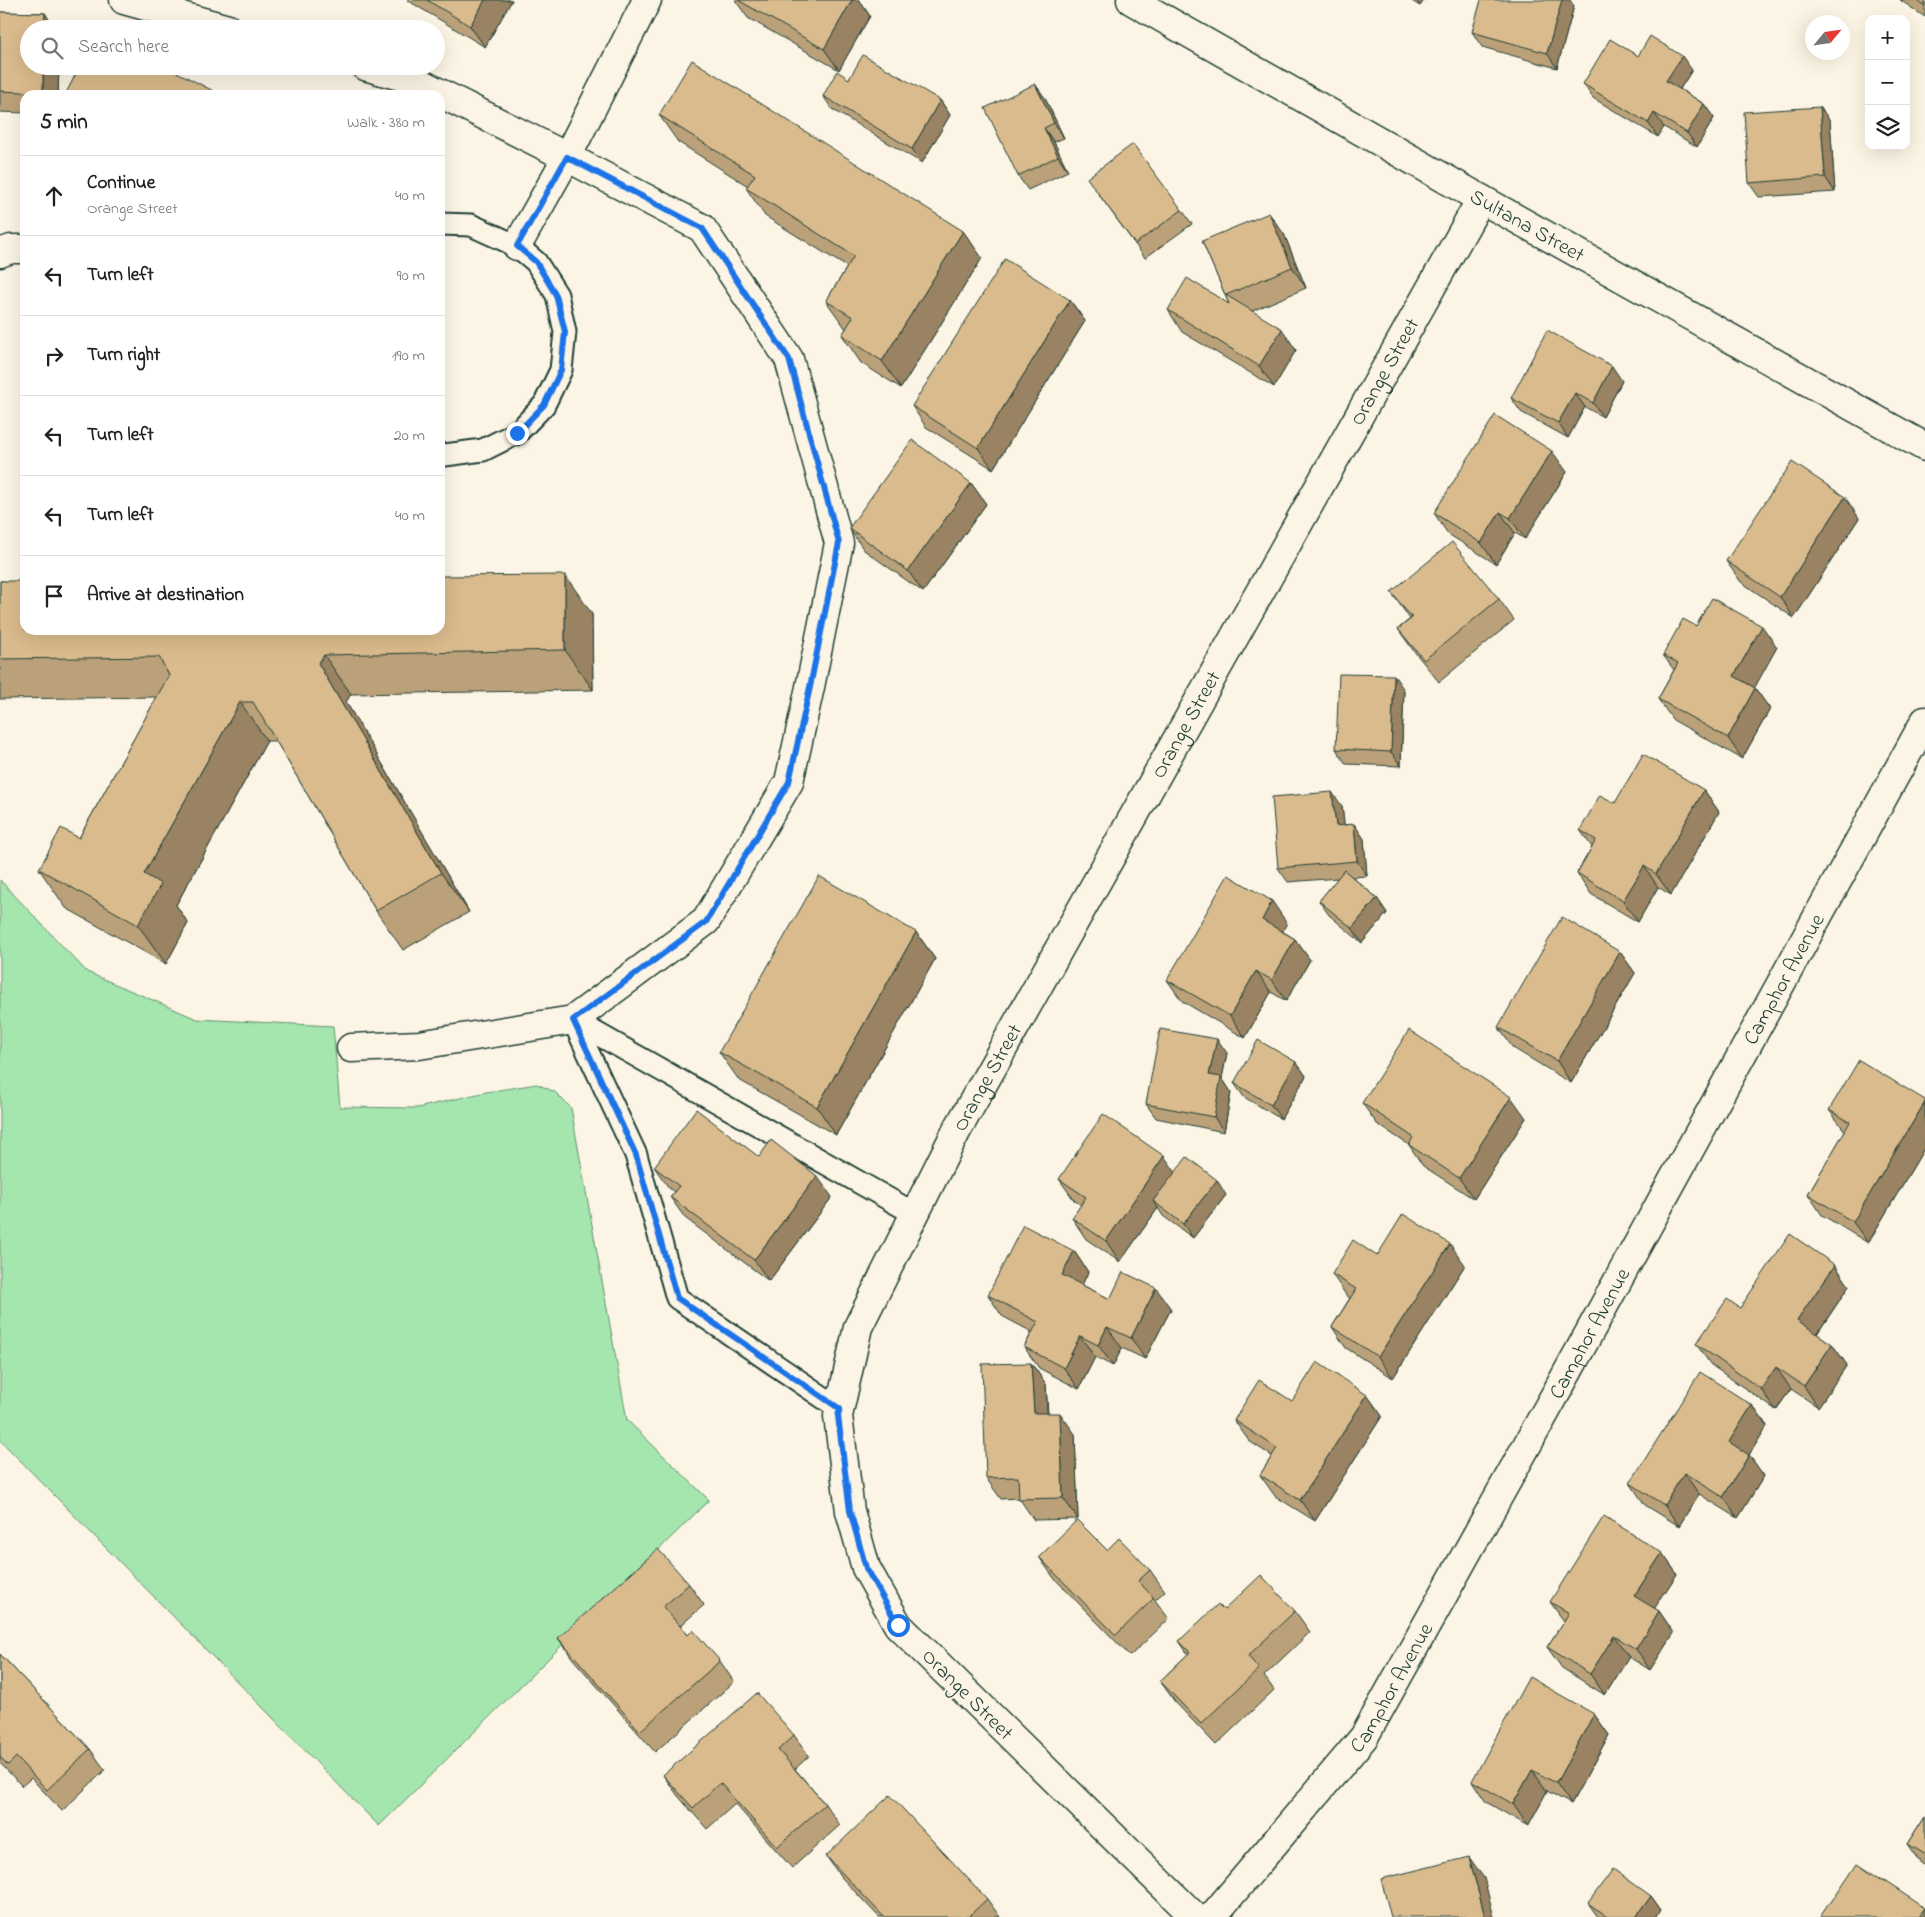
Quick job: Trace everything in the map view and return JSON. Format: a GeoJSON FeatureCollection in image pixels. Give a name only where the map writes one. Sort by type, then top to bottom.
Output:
{"type":"FeatureCollection","features":[{"type":"Feature","properties":{"kind":"street"},"geometry":{"type":"LineString","coordinates":[[124,0],[196,20]]}},
{"type":"Feature","properties":{"kind":"street"},"geometry":{"type":"LineString","coordinates":[[517,246],[567,157],[647,0]]}},
{"type":"Feature","properties":{"kind":"street","name":"Sultana Street"},"geometry":{"type":"LineString","coordinates":[[1131,0],[1481,199],[1925,447]]}},
{"type":"Feature","properties":{"kind":"street"},"geometry":{"type":"LineString","coordinates":[[396,75],[414,80],[434,90]]}},
{"type":"Feature","properties":{"kind":"street"},"geometry":{"type":"LineString","coordinates":[[352,1048],[419,1045],[573,1020],[706,922],[789,782],[839,543],[789,359],[702,228],[445,96]]}},
{"type":"Feature","properties":{"kind":"street","name":"Orange Street"},"geometry":{"type":"LineString","coordinates":[[1195,1917],[898,1625],[866,1568],[850,1511],[838,1416],[858,1327],[961,1124],[1481,199]]}},
{"type":"Feature","properties":{"kind":"street"},"geometry":{"type":"LineString","coordinates":[[0,253],[11,249],[20,249]]}},
{"type":"Feature","properties":{"kind":"street","name":"Camphor Avenue"},"geometry":{"type":"LineString","coordinates":[[1212,1917],[1364,1737],[1925,721]]}},
{"type":"Feature","properties":{"kind":"lane"},"geometry":{"type":"LineString","coordinates":[[445,224],[471,225],[517,246],[536,262],[556,295],[565,332],[561,370],[544,405],[517,433],[483,450],[445,455]]}},
{"type":"Feature","properties":{"kind":"lane"},"geometry":{"type":"LineString","coordinates":[[573,1020],[915,1214]]}},
{"type":"Feature","properties":{"kind":"lane"},"geometry":{"type":"LineString","coordinates":[[573,1020],[636,1155],[677,1298],[840,1409]]}},
{"type":"Feature","properties":{"kind":"green space"},"geometry":{"type":"Polygon","coordinates":[[[0,880],[87,972],[197,1019],[333,1026],[340,1107],[417,1108],[486,1092],[537,1084],[555,1092],[571,1108],[627,1420],[709,1500],[379,1826],[0,1440],[0,880]]]}},
{"type":"Feature","properties":{"kind":"building"},"geometry":{"type":"Polygon","coordinates":[[[427,0],[485,0],[470,26],[427,0]]]}},
{"type":"Feature","properties":{"kind":"building"},"geometry":{"type":"Polygon","coordinates":[[[738,0],[852,0],[824,49],[738,0]]]}},
{"type":"Feature","properties":{"kind":"building"},"geometry":{"type":"Polygon","coordinates":[[[1481,0],[1562,0],[1547,53],[1472,32],[1481,0]]]}},
{"type":"Feature","properties":{"kind":"building"},"geometry":{"type":"Polygon","coordinates":[[[1916,0],[1925,0],[1925,6],[1916,0]]]}},
{"type":"Feature","properties":{"kind":"building"},"geometry":{"type":"Polygon","coordinates":[[[0,12],[45,13],[45,20],[20,20],[20,75],[43,75],[43,90],[0,91],[0,12]]]}},
{"type":"Feature","properties":{"kind":"building"},"geometry":{"type":"Polygon","coordinates":[[[1650,36],[1682,56],[1666,81],[1704,104],[1687,133],[1654,113],[1648,123],[1583,84],[1610,39],[1638,56],[1650,36]]]}},
{"type":"Feature","properties":{"kind":"building"},"geometry":{"type":"Polygon","coordinates":[[[863,55],[940,100],[912,149],[823,96],[837,71],[849,79],[863,55]]]}},
{"type":"Feature","properties":{"kind":"building"},"geometry":{"type":"Polygon","coordinates":[[[692,60],[963,231],[882,361],[842,335],[853,317],[826,301],[854,256],[746,188],[755,175],[659,115],[692,60]]]}},
{"type":"Feature","properties":{"kind":"building"},"geometry":{"type":"Polygon","coordinates":[[[75,75],[182,75],[211,90],[68,90],[75,75]]]}},
{"type":"Feature","properties":{"kind":"building"},"geometry":{"type":"Polygon","coordinates":[[[1035,84],[1054,123],[1044,128],[1058,156],[1018,176],[985,108],[1035,84]]]}},
{"type":"Feature","properties":{"kind":"building"},"geometry":{"type":"Polygon","coordinates":[[[1820,107],[1825,177],[1749,183],[1744,112],[1820,107]]]}},
{"type":"Feature","properties":{"kind":"building"},"geometry":{"type":"Polygon","coordinates":[[[1133,144],[1182,210],[1135,244],[1087,178],[1133,144]]]}},
{"type":"Feature","properties":{"kind":"building"},"geometry":{"type":"Polygon","coordinates":[[[1269,213],[1292,267],[1226,295],[1282,329],[1259,366],[1168,310],[1187,278],[1229,304],[1202,241],[1269,213]]]}},
{"type":"Feature","properties":{"kind":"building"},"geometry":{"type":"Polygon","coordinates":[[[1005,259],[1070,300],[978,448],[912,406],[1005,259]]]}},
{"type":"Feature","properties":{"kind":"building"},"geometry":{"type":"Polygon","coordinates":[[[1547,330],[1612,366],[1593,403],[1575,393],[1558,423],[1511,398],[1547,330]]]}},
{"type":"Feature","properties":{"kind":"building"},"geometry":{"type":"Polygon","coordinates":[[[1495,415],[1552,451],[1510,518],[1500,512],[1481,543],[1434,513],[1495,415]]]}},
{"type":"Feature","properties":{"kind":"building"},"geometry":{"type":"Polygon","coordinates":[[[912,440],[971,483],[908,571],[849,528],[912,440]]]}},
{"type":"Feature","properties":{"kind":"building"},"geometry":{"type":"Polygon","coordinates":[[[1792,462],[1845,497],[1780,597],[1726,561],[1792,462]]]}},
{"type":"Feature","properties":{"kind":"building"},"geometry":{"type":"Polygon","coordinates":[[[1452,542],[1499,599],[1424,660],[1398,629],[1412,618],[1391,592],[1452,542]]]}},
{"type":"Feature","properties":{"kind":"building"},"geometry":{"type":"Polygon","coordinates":[[[565,575],[565,650],[324,655],[318,663],[441,873],[376,911],[253,702],[240,702],[144,874],[161,884],[138,925],[39,869],[61,828],[79,838],[169,675],[159,657],[0,659],[0,581],[20,581],[20,635],[445,635],[445,576],[565,575]]]}},
{"type":"Feature","properties":{"kind":"building"},"geometry":{"type":"Polygon","coordinates":[[[1712,598],[1762,626],[1734,676],[1755,688],[1728,738],[1658,699],[1678,663],[1663,655],[1683,619],[1696,626],[1712,598]]]}},
{"type":"Feature","properties":{"kind":"building"},"geometry":{"type":"Polygon","coordinates":[[[1339,674],[1394,675],[1391,752],[1336,749],[1339,674]]]}},
{"type":"Feature","properties":{"kind":"building"},"geometry":{"type":"Polygon","coordinates":[[[1643,754],[1704,790],[1656,874],[1644,866],[1623,901],[1577,873],[1596,840],[1580,830],[1600,795],[1615,803],[1643,754]]]}},
{"type":"Feature","properties":{"kind":"building"},"geometry":{"type":"Polygon","coordinates":[[[1332,792],[1336,826],[1354,824],[1357,861],[1278,868],[1272,797],[1332,792]]]}},
{"type":"Feature","properties":{"kind":"building"},"geometry":{"type":"Polygon","coordinates":[[[1344,870],[1377,898],[1352,928],[1319,901],[1344,870]]]}},
{"type":"Feature","properties":{"kind":"building"},"geometry":{"type":"Polygon","coordinates":[[[1228,875],[1272,901],[1262,920],[1295,939],[1272,980],[1256,971],[1230,1016],[1167,980],[1228,875]]]}},
{"type":"Feature","properties":{"kind":"building"},"geometry":{"type":"Polygon","coordinates":[[[819,876],[916,932],[817,1107],[719,1052],[819,876]]]}},
{"type":"Feature","properties":{"kind":"building"},"geometry":{"type":"Polygon","coordinates":[[[1562,917],[1620,952],[1557,1061],[1498,1027],[1562,917]]]}},
{"type":"Feature","properties":{"kind":"building"},"geometry":{"type":"Polygon","coordinates":[[[1160,1029],[1217,1039],[1209,1075],[1221,1077],[1214,1117],[1146,1104],[1160,1029]]]}},
{"type":"Feature","properties":{"kind":"building"},"geometry":{"type":"Polygon","coordinates":[[[1409,1030],[1511,1097],[1459,1178],[1409,1145],[1413,1137],[1362,1103],[1409,1030]]]}},
{"type":"Feature","properties":{"kind":"building"},"geometry":{"type":"Polygon","coordinates":[[[1258,1040],[1296,1062],[1271,1105],[1234,1083],[1258,1040]]]}},
{"type":"Feature","properties":{"kind":"building"},"geometry":{"type":"Polygon","coordinates":[[[1859,1060],[1925,1100],[1925,1102],[1853,1222],[1808,1194],[1850,1122],[1829,1110],[1859,1060]]]}},
{"type":"Feature","properties":{"kind":"building"},"geometry":{"type":"Polygon","coordinates":[[[696,1109],[759,1157],[771,1140],[817,1176],[754,1260],[670,1197],[679,1186],[654,1167],[696,1109]]]}},
{"type":"Feature","properties":{"kind":"building"},"geometry":{"type":"Polygon","coordinates":[[[1103,1114],[1164,1156],[1106,1241],[1072,1218],[1086,1197],[1059,1179],[1103,1114]]]}},
{"type":"Feature","properties":{"kind":"building"},"geometry":{"type":"Polygon","coordinates":[[[1187,1157],[1217,1180],[1183,1224],[1153,1201],[1187,1157]]]}},
{"type":"Feature","properties":{"kind":"building"},"geometry":{"type":"Polygon","coordinates":[[[1403,1214],[1450,1244],[1378,1357],[1332,1327],[1356,1289],[1332,1274],[1353,1240],[1377,1256],[1403,1214]]]}},
{"type":"Feature","properties":{"kind":"building"},"geometry":{"type":"Polygon","coordinates":[[[1023,1225],[1074,1251],[1062,1275],[1110,1299],[1123,1272],[1156,1288],[1131,1338],[1107,1327],[1098,1345],[1080,1336],[1064,1368],[1024,1347],[1038,1322],[988,1295],[1023,1225]]]}},
{"type":"Feature","properties":{"kind":"building"},"geometry":{"type":"Polygon","coordinates":[[[1790,1234],[1835,1265],[1797,1320],[1832,1344],[1804,1386],[1776,1367],[1761,1389],[1696,1344],[1727,1299],[1740,1308],[1790,1234]]]}},
{"type":"Feature","properties":{"kind":"building"},"geometry":{"type":"Polygon","coordinates":[[[1317,1362],[1367,1395],[1300,1500],[1260,1475],[1277,1448],[1234,1420],[1259,1380],[1292,1401],[1317,1362]]]}},
{"type":"Feature","properties":{"kind":"building"},"geometry":{"type":"Polygon","coordinates":[[[1031,1363],[1034,1413],[1060,1413],[1063,1498],[1019,1499],[1018,1477],[986,1478],[982,1364],[1031,1363]]]}},
{"type":"Feature","properties":{"kind":"building"},"geometry":{"type":"Polygon","coordinates":[[[1700,1372],[1752,1405],[1729,1442],[1749,1455],[1723,1497],[1684,1473],[1664,1505],[1630,1483],[1700,1372]]]}},
{"type":"Feature","properties":{"kind":"building"},"geometry":{"type":"Polygon","coordinates":[[[1604,1516],[1662,1553],[1634,1596],[1659,1611],[1636,1649],[1614,1636],[1590,1674],[1547,1647],[1569,1613],[1550,1602],[1604,1516]]]}},
{"type":"Feature","properties":{"kind":"building"},"geometry":{"type":"Polygon","coordinates":[[[1077,1520],[1107,1550],[1119,1538],[1150,1570],[1138,1581],[1154,1598],[1116,1635],[1039,1557],[1077,1520]]]}},
{"type":"Feature","properties":{"kind":"building"},"geometry":{"type":"Polygon","coordinates":[[[658,1549],[689,1584],[663,1607],[688,1635],[693,1630],[720,1661],[640,1731],[558,1638],[658,1549]]]}},
{"type":"Feature","properties":{"kind":"building"},"geometry":{"type":"Polygon","coordinates":[[[1261,1575],[1295,1611],[1248,1656],[1259,1669],[1201,1724],[1160,1681],[1190,1652],[1179,1641],[1218,1604],[1224,1610],[1261,1575]]]}},
{"type":"Feature","properties":{"kind":"building"},"geometry":{"type":"Polygon","coordinates":[[[0,1654],[90,1749],[47,1790],[16,1757],[8,1765],[0,1757],[0,1654]]]}},
{"type":"Feature","properties":{"kind":"building"},"geometry":{"type":"Polygon","coordinates":[[[1529,1677],[1594,1714],[1556,1783],[1532,1770],[1513,1804],[1472,1781],[1529,1677]]]}},
{"type":"Feature","properties":{"kind":"building"},"geometry":{"type":"Polygon","coordinates":[[[757,1693],[794,1735],[778,1750],[825,1804],[777,1847],[720,1783],[693,1808],[663,1775],[757,1693]]]}},
{"type":"Feature","properties":{"kind":"building"},"geometry":{"type":"Polygon","coordinates":[[[890,1795],[987,1899],[968,1917],[884,1917],[826,1856],[890,1795]]]}},
{"type":"Feature","properties":{"kind":"building"},"geometry":{"type":"Polygon","coordinates":[[[1925,1816],[1925,1855],[1907,1844],[1925,1816]]]}},
{"type":"Feature","properties":{"kind":"building"},"geometry":{"type":"Polygon","coordinates":[[[1469,1857],[1485,1917],[1391,1917],[1381,1879],[1469,1857]]]}},
{"type":"Feature","properties":{"kind":"building"},"geometry":{"type":"Polygon","coordinates":[[[1857,1863],[1925,1908],[1918,1917],[1821,1917],[1857,1863]]]}},
{"type":"Feature","properties":{"kind":"building"},"geometry":{"type":"Polygon","coordinates":[[[1613,1869],[1651,1896],[1636,1917],[1607,1917],[1588,1903],[1613,1869]]]}},
{"type":"Feature","properties":{"kind":"route"},"geometry":{"type":"LineString","coordinates":[[517,433],[544,405],[561,370],[565,332],[556,295],[536,262],[517,246],[567,157],[702,228],[789,359],[839,543],[789,782],[706,922],[573,1020],[636,1155],[677,1298],[840,1409],[838,1416],[850,1511],[866,1568],[898,1625]]}}]}
